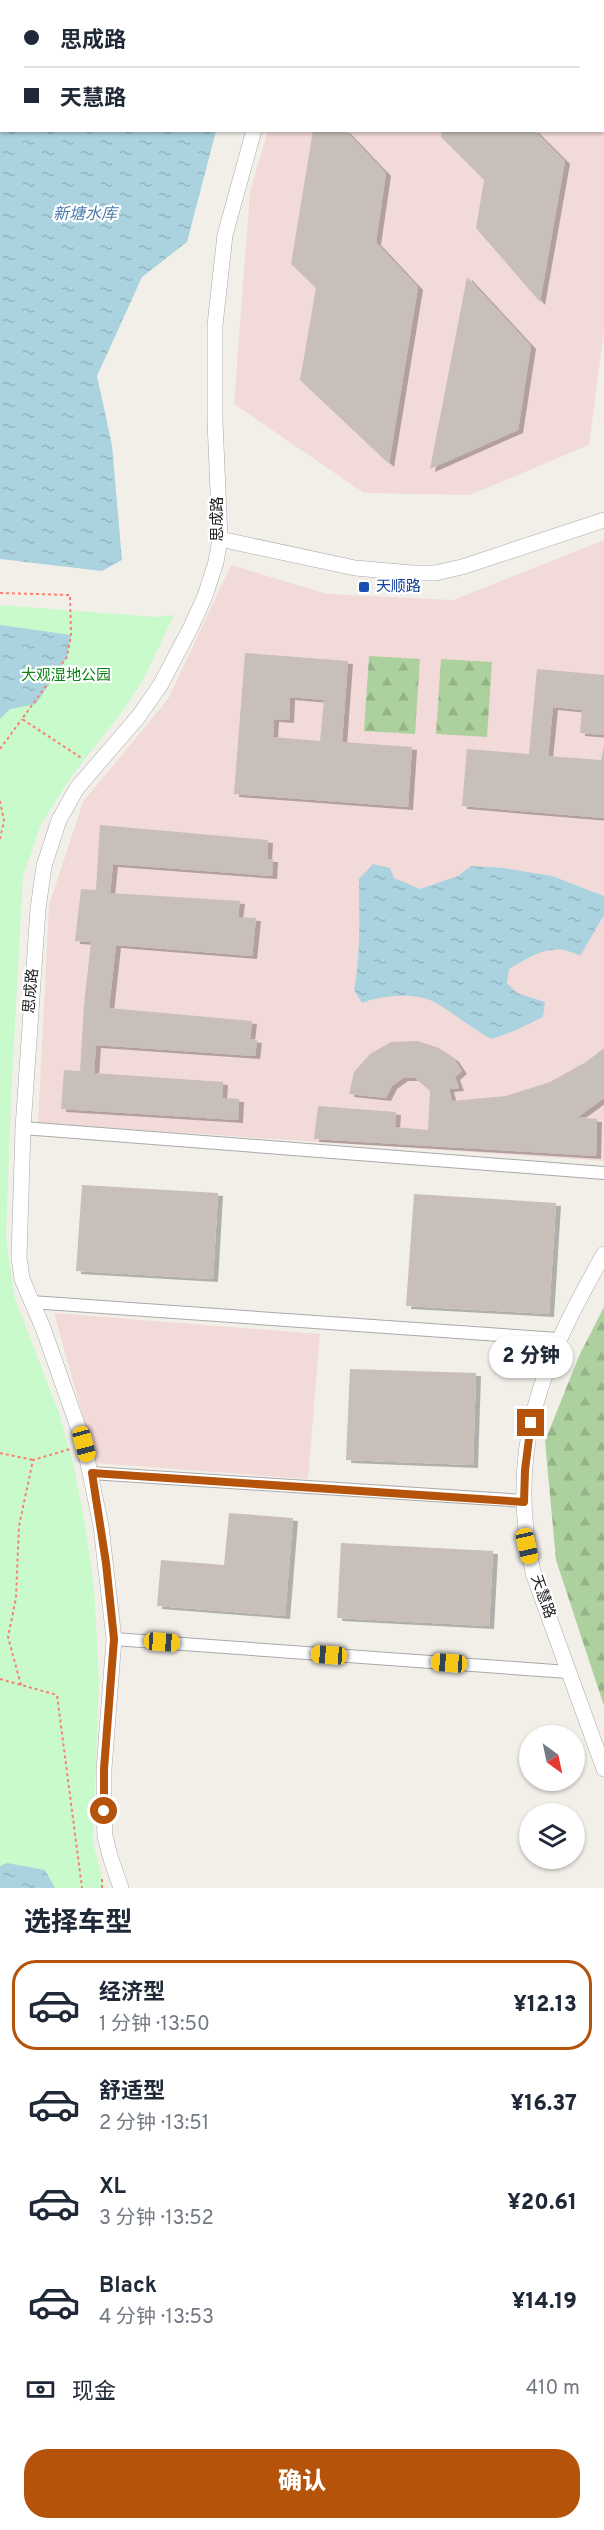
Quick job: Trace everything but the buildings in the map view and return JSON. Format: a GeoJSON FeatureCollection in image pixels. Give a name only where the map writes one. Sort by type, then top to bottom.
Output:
{"type":"FeatureCollection","features":[{"type":"Feature","properties":{"kind":"street","name":"思成路"},"geometry":{"type":"LineString","coordinates":[[121,1888],[105,1836],[104,1769],[114,1639],[106,1563],[92,1473],[43,1328],[22,1279],[19,1257],[23,1128],[38,909],[44,866],[59,820],[77,788],[139,716],[161,684],[205,596],[216,562],[220,539],[214,421],[215,326],[225,235],[253,132]]}},
{"type":"Feature","properties":{"kind":"street"},"geometry":{"type":"LineString","coordinates":[[220,539],[355,568],[388,572],[435,573],[462,567],[604,520]]}},
{"type":"Feature","properties":{"kind":"street"},"geometry":{"type":"LineString","coordinates":[[23,1128],[604,1173]]}},
{"type":"Feature","properties":{"kind":"street","name":"天慧路"},"geometry":{"type":"LineString","coordinates":[[604,1254],[558,1339],[534,1406],[527,1440],[524,1502],[527,1546],[534,1576],[604,1769]]}},
{"type":"Feature","properties":{"kind":"street"},"geometry":{"type":"LineString","coordinates":[[32,1302],[558,1339]]}},
{"type":"Feature","properties":{"kind":"street"},"geometry":{"type":"LineString","coordinates":[[92,1473],[524,1502]]}},
{"type":"Feature","properties":{"kind":"street"},"geometry":{"type":"LineString","coordinates":[[114,1639],[568,1672]]}},
{"type":"Feature","properties":{"kind":"path"},"geometry":{"type":"LineString","coordinates":[[0,593],[70,595],[71,635],[67,657],[0,749]]}},
{"type":"Feature","properties":{"kind":"path"},"geometry":{"type":"LineString","coordinates":[[22,719],[95,767]]}},
{"type":"Feature","properties":{"kind":"path"},"geometry":{"type":"LineString","coordinates":[[0,801],[4,821],[0,839]]}},
{"type":"Feature","properties":{"kind":"path"},"geometry":{"type":"LineString","coordinates":[[0,1453],[33,1460],[84,1444]]}},
{"type":"Feature","properties":{"kind":"path"},"geometry":{"type":"LineString","coordinates":[[21,1685],[8,1637],[16,1598],[19,1526],[33,1460]]}},
{"type":"Feature","properties":{"kind":"path"},"geometry":{"type":"LineString","coordinates":[[0,1679],[57,1695],[82,1888]]}},
{"type":"Feature","properties":{"kind":"path"},"geometry":{"type":"LineString","coordinates":[[102,1874],[102,1888]]}},
{"type":"Feature","properties":{"kind":"shaded area"},"geometry":{"type":"Polygon","coordinates":[[[268,132],[604,132],[604,330],[589,445],[470,495],[364,493],[234,404],[250,192],[268,132]]]}},
{"type":"Feature","properties":{"kind":"shaded area"},"geometry":{"type":"Polygon","coordinates":[[[604,540],[604,1161],[38,1123],[49,905],[83,802],[168,699],[231,565],[327,594],[453,600],[604,540]]]}},
{"type":"Feature","properties":{"kind":"shaded area"},"geometry":{"type":"Polygon","coordinates":[[[54,1313],[320,1334],[308,1479],[96,1463],[54,1313]]]}},
{"type":"Feature","properties":{"kind":"green space","name":"大观湿地公园"},"geometry":{"type":"Polygon","coordinates":[[[0,605],[157,617],[174,615],[144,678],[122,712],[73,774],[41,824],[23,876],[11,1097],[6,1237],[15,1299],[59,1413],[73,1462],[94,1587],[99,1680],[93,1843],[105,1888],[0,1888],[0,605]]]}},
{"type":"Feature","properties":{"kind":"green space"},"geometry":{"type":"Polygon","coordinates":[[[369,656],[420,659],[415,734],[364,731],[369,656]]]}},
{"type":"Feature","properties":{"kind":"green space"},"geometry":{"type":"Polygon","coordinates":[[[441,659],[492,662],[487,737],[436,734],[441,659]]]}},
{"type":"Feature","properties":{"kind":"green space"},"geometry":{"type":"Polygon","coordinates":[[[604,1307],[604,1706],[556,1560],[545,1441],[579,1356],[604,1307]]]}},
{"type":"Feature","properties":{"kind":"water","name":"新塘水库"},"geometry":{"type":"Polygon","coordinates":[[[0,132],[216,132],[187,242],[142,277],[97,376],[112,445],[122,560],[102,571],[0,559],[0,132]]]}},
{"type":"Feature","properties":{"kind":"water"},"geometry":{"type":"Polygon","coordinates":[[[0,625],[71,635],[67,657],[36,704],[10,709],[0,719],[0,625]]]}},
{"type":"Feature","properties":{"kind":"water"},"geometry":{"type":"Polygon","coordinates":[[[373,864],[390,868],[394,878],[420,889],[458,876],[471,866],[504,868],[552,876],[604,896],[604,915],[580,956],[561,950],[552,950],[535,955],[509,969],[507,983],[517,993],[545,1002],[543,1017],[491,1039],[443,1007],[420,997],[379,998],[362,1003],[354,990],[359,949],[359,879],[373,864]]]}},
{"type":"Feature","properties":{"kind":"water"},"geometry":{"type":"Polygon","coordinates":[[[7,1863],[45,1870],[55,1888],[0,1888],[0,1866],[7,1863]]]}},
{"type":"Feature","properties":{"kind":"place","name":"天顺路"},"geometry":{"type":"Point","coordinates":[364,587]}},
{"type":"Feature","properties":{"kind":"route"},"geometry":{"type":"LineString","coordinates":[[104,1811],[104,1769],[112,1691],[114,1639],[106,1563],[92,1473],[524,1502],[527,1440],[531,1423]]}}]}
